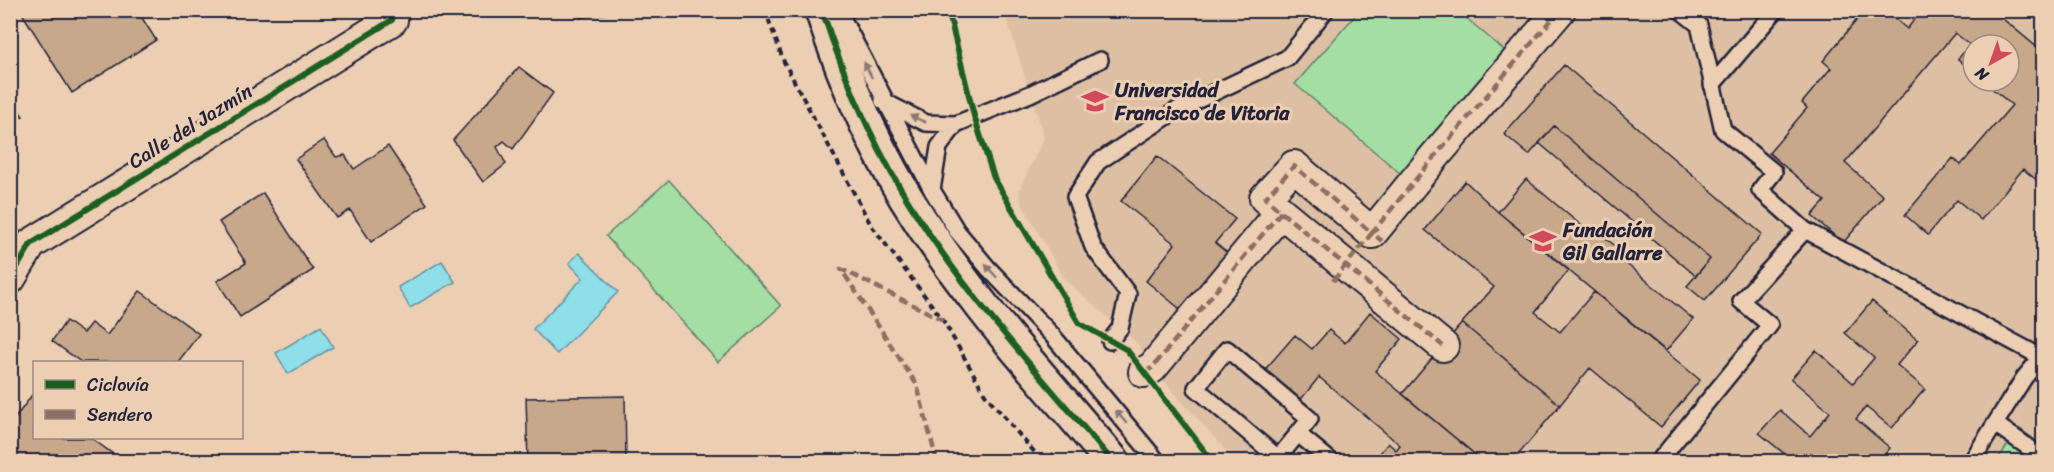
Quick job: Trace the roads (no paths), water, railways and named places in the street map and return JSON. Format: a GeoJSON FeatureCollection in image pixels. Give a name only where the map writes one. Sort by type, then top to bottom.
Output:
{"type":"FeatureCollection","features":[{"type":"Feature","properties":{"kind":"street","name":"Calle del Jazmín"},"geometry":{"type":"LineString","coordinates":[[10,279],[31,244],[392,20],[393,10]]}},
{"type":"Feature","properties":{"kind":"street"},"geometry":{"type":"LineString","coordinates":[[822,10],[856,103],[919,219],[979,301],[1113,462]]}},
{"type":"Feature","properties":{"kind":"street"},"geometry":{"type":"LineString","coordinates":[[1340,273],[1377,237],[1435,156],[1560,10]]}},
{"type":"Feature","properties":{"kind":"street"},"geometry":{"type":"LineString","coordinates":[[1377,237],[1294,166],[1265,198],[1340,273],[1443,346]]}},
{"type":"Feature","properties":{"kind":"street"},"geometry":{"type":"LineString","coordinates":[[1144,372],[1152,368],[1281,212]]}},
{"type":"Feature","properties":{"kind":"lane"},"geometry":{"type":"LineString","coordinates":[[838,10],[883,100],[957,231],[988,268],[1052,335],[1158,462]]}},
{"type":"Feature","properties":{"kind":"lane"},"geometry":{"type":"LineString","coordinates":[[1110,341],[1120,328],[1128,294],[1093,247],[1075,197],[1098,162],[1108,155],[1177,110],[1287,58],[1326,10]]}},
{"type":"Feature","properties":{"kind":"lane"},"geometry":{"type":"LineString","coordinates":[[1680,10],[1699,25],[1723,130],[1774,172],[1760,190],[1805,230],[2042,355],[2024,378],[1971,462]]}},
{"type":"Feature","properties":{"kind":"lane"},"geometry":{"type":"LineString","coordinates":[[1713,85],[1776,10]]}},
{"type":"Feature","properties":{"kind":"lane"},"geometry":{"type":"LineString","coordinates":[[883,100],[926,123],[956,124],[1030,94],[1100,60]]}},
{"type":"Feature","properties":{"kind":"lane"},"geometry":{"type":"LineString","coordinates":[[932,190],[939,147],[956,124]]}},
{"type":"Feature","properties":{"kind":"lane"},"geometry":{"type":"LineString","coordinates":[[1658,462],[1770,325],[1741,301],[1805,230]]}},
{"type":"Feature","properties":{"kind":"lane"},"geometry":{"type":"LineString","coordinates":[[1227,349],[1310,419],[1298,433],[1278,458],[1196,388],[1227,349]]}},
{"type":"Feature","properties":{"kind":"lane"},"geometry":{"type":"LineString","coordinates":[[1995,424],[2043,458]]}},
{"type":"Feature","properties":{"kind":"lane"},"geometry":{"type":"LineString","coordinates":[[1298,433],[1332,462]]}},
{"type":"Feature","properties":{"kind":"water"},"geometry":{"type":"Polygon","coordinates":[[[579,253],[618,292],[557,354],[533,329],[583,278],[569,263],[579,253]]]}},
{"type":"Feature","properties":{"kind":"water"},"geometry":{"type":"Polygon","coordinates":[[[442,261],[455,282],[410,308],[398,287],[442,261]]]}},
{"type":"Feature","properties":{"kind":"water"},"geometry":{"type":"Polygon","coordinates":[[[321,326],[333,347],[288,374],[276,353],[321,326]]]}},
{"type":"Feature","properties":{"kind":"place","name":"Universidad Francisco de Vitoria"},"geometry":{"type":"Point","coordinates":[1095,101]}},
{"type":"Feature","properties":{"kind":"place","name":"Fundación Gil Gallarre"},"geometry":{"type":"Point","coordinates":[1543,241]}}]}
